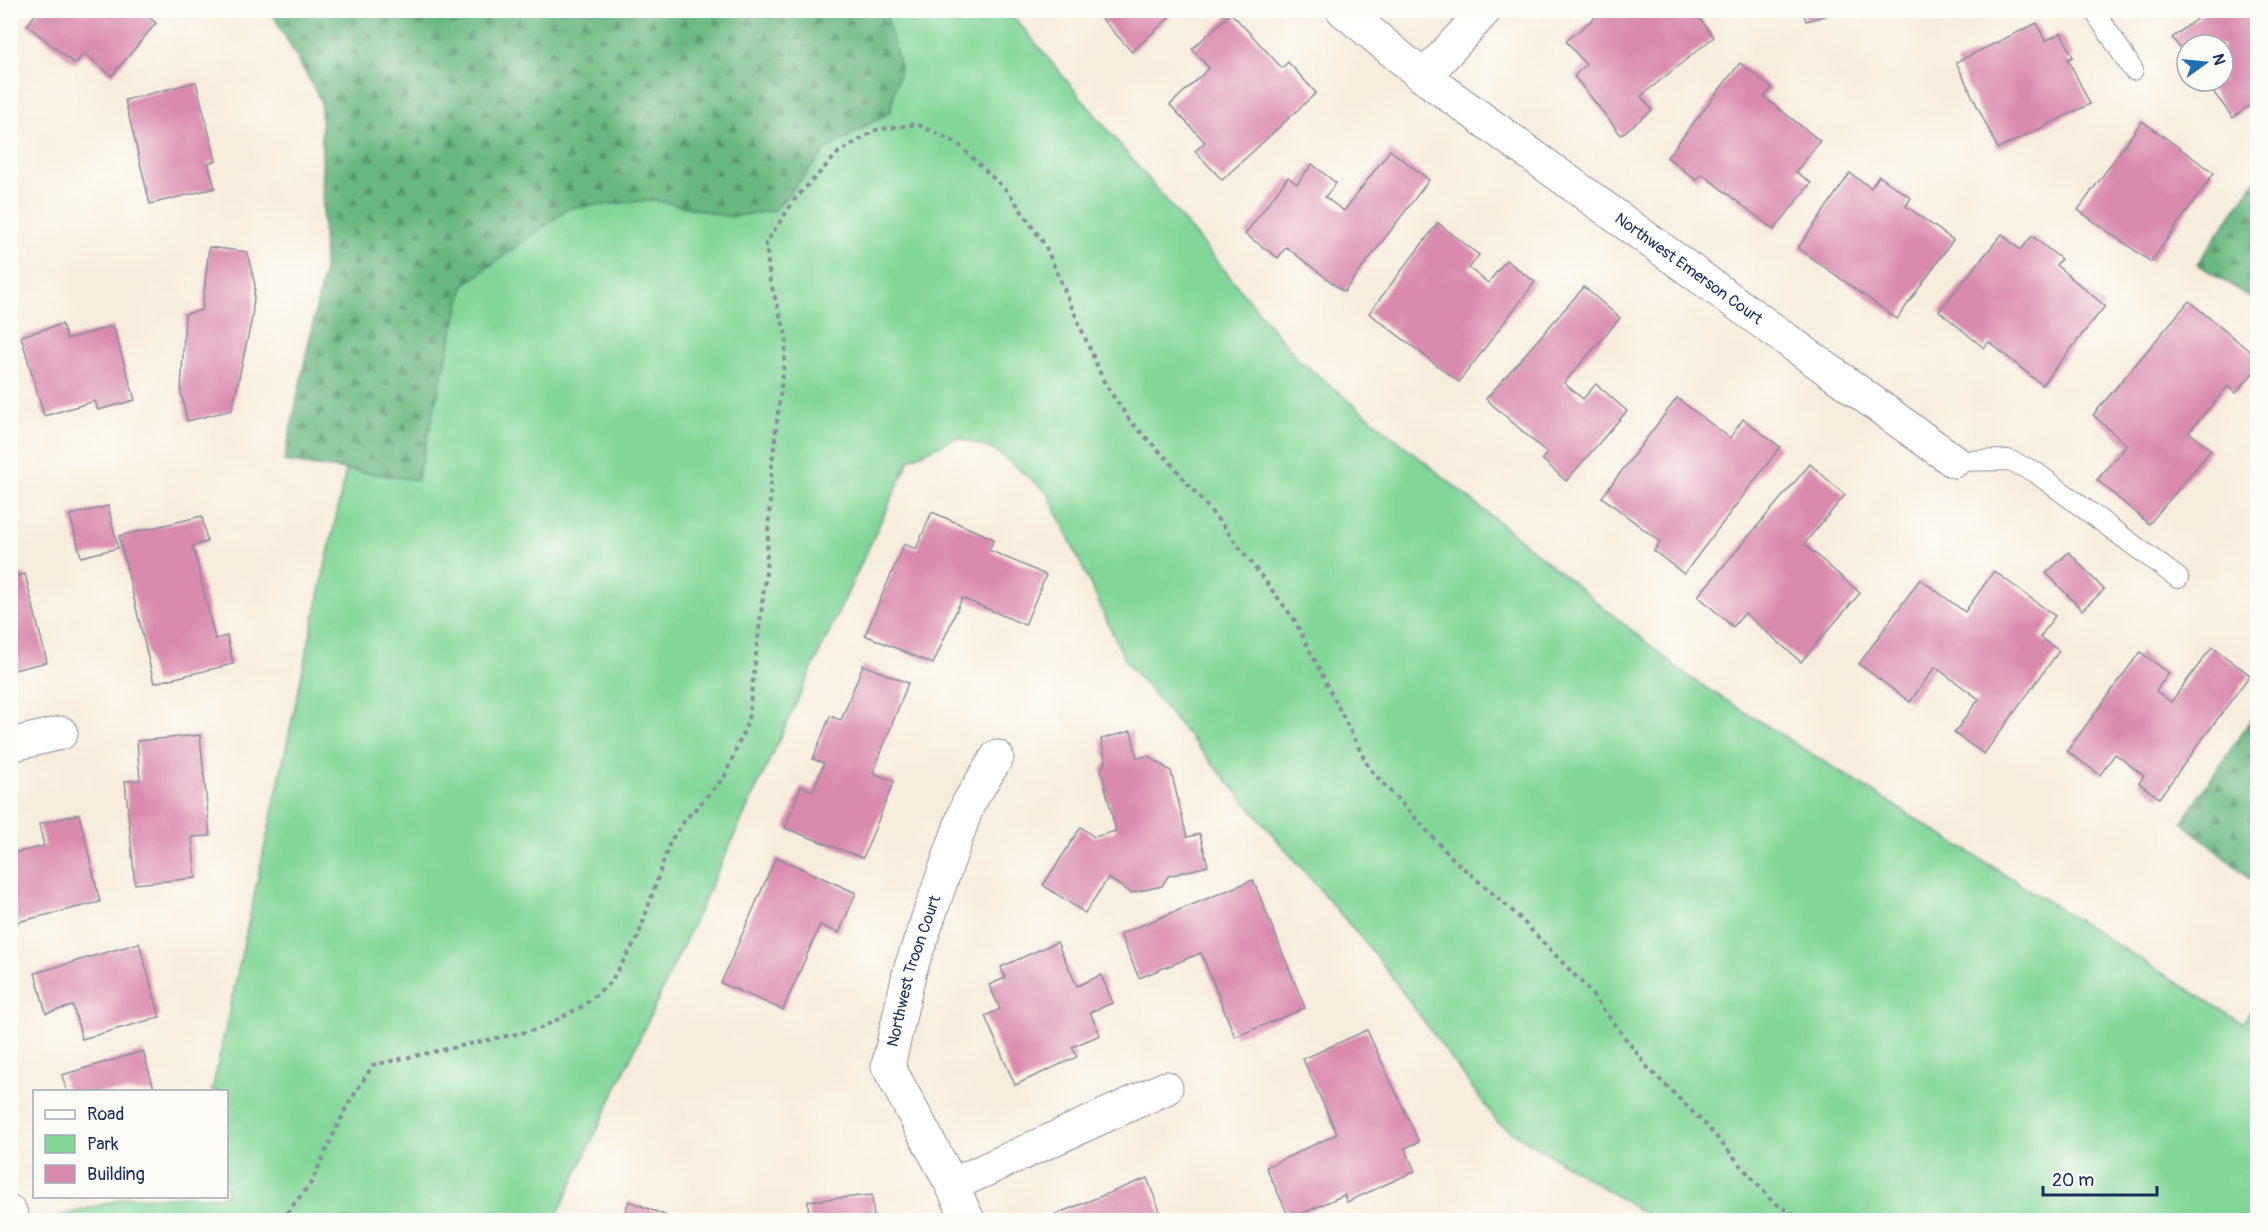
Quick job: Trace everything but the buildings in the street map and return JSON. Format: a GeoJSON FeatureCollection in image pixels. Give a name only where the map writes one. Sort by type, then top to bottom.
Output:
{"type":"FeatureCollection","features":[{"type":"Feature","properties":{"kind":"street","name":"Northwest Emerson Court"},"geometry":{"type":"LineString","coordinates":[[1344,10],[1424,77],[1954,461]]}},
{"type":"Feature","properties":{"kind":"street"},"geometry":{"type":"LineString","coordinates":[[1424,77],[1485,10]]}},
{"type":"Feature","properties":{"kind":"street"},"geometry":{"type":"LineString","coordinates":[[10,745],[62,733]]}},
{"type":"Feature","properties":{"kind":"street","name":"Northwest Troon Court"},"geometry":{"type":"LineString","coordinates":[[968,1221],[952,1185],[888,1066],[910,970],[968,804],[997,757]]}},
{"type":"Feature","properties":{"kind":"street"},"geometry":{"type":"LineString","coordinates":[[952,1185],[1166,1088]]}},
{"type":"Feature","properties":{"kind":"street"},"geometry":{"type":"LineString","coordinates":[[10,1212],[13,1221]]}},
{"type":"Feature","properties":{"kind":"lane"},"geometry":{"type":"LineString","coordinates":[[2094,10],[2133,70]]}},
{"type":"Feature","properties":{"kind":"lane"},"geometry":{"type":"LineString","coordinates":[[1954,461],[2008,460],[2036,471],[2178,578]]}},
{"type":"Feature","properties":{"kind":"path"},"geometry":{"type":"LineString","coordinates":[[281,1221],[310,1183],[347,1106],[373,1065],[539,1029],[583,1006],[610,983],[638,937],[670,842],[685,820],[724,778],[748,721],[766,572],[772,463],[787,338],[770,281],[766,243],[795,199],[838,152],[876,130],[917,124],[957,143],[1009,193],[1045,244],[1105,384],[1131,422],[1169,461],[1224,527],[1294,619],[1369,768],[1454,860],[1515,914],[1587,988],[1648,1068],[1706,1125],[1772,1201],[1802,1221]]}},
{"type":"Feature","properties":{"kind":"green space"},"geometry":{"type":"Polygon","coordinates":[[[271,11],[894,11],[887,18],[900,67],[890,112],[827,149],[775,210],[731,217],[654,200],[569,208],[464,285],[417,480],[284,461],[324,270],[321,101],[271,11]]]}},
{"type":"Feature","properties":{"kind":"green space"},"geometry":{"type":"Polygon","coordinates":[[[795,11],[1009,11],[1298,359],[1689,677],[2242,1023],[2257,1003],[2257,1220],[1655,1220],[1498,1123],[1377,957],[1126,662],[1048,493],[996,451],[958,437],[910,459],[555,1220],[58,1220],[57,1217],[125,1198],[228,1198],[228,1090],[212,1090],[388,276],[795,11]]]}},
{"type":"Feature","properties":{"kind":"green space"},"geometry":{"type":"Polygon","coordinates":[[[2257,178],[2257,302],[2197,264],[2257,178]]]}},
{"type":"Feature","properties":{"kind":"green space"},"geometry":{"type":"Polygon","coordinates":[[[2257,710],[2257,884],[2182,822],[2257,710]]]}}]}
